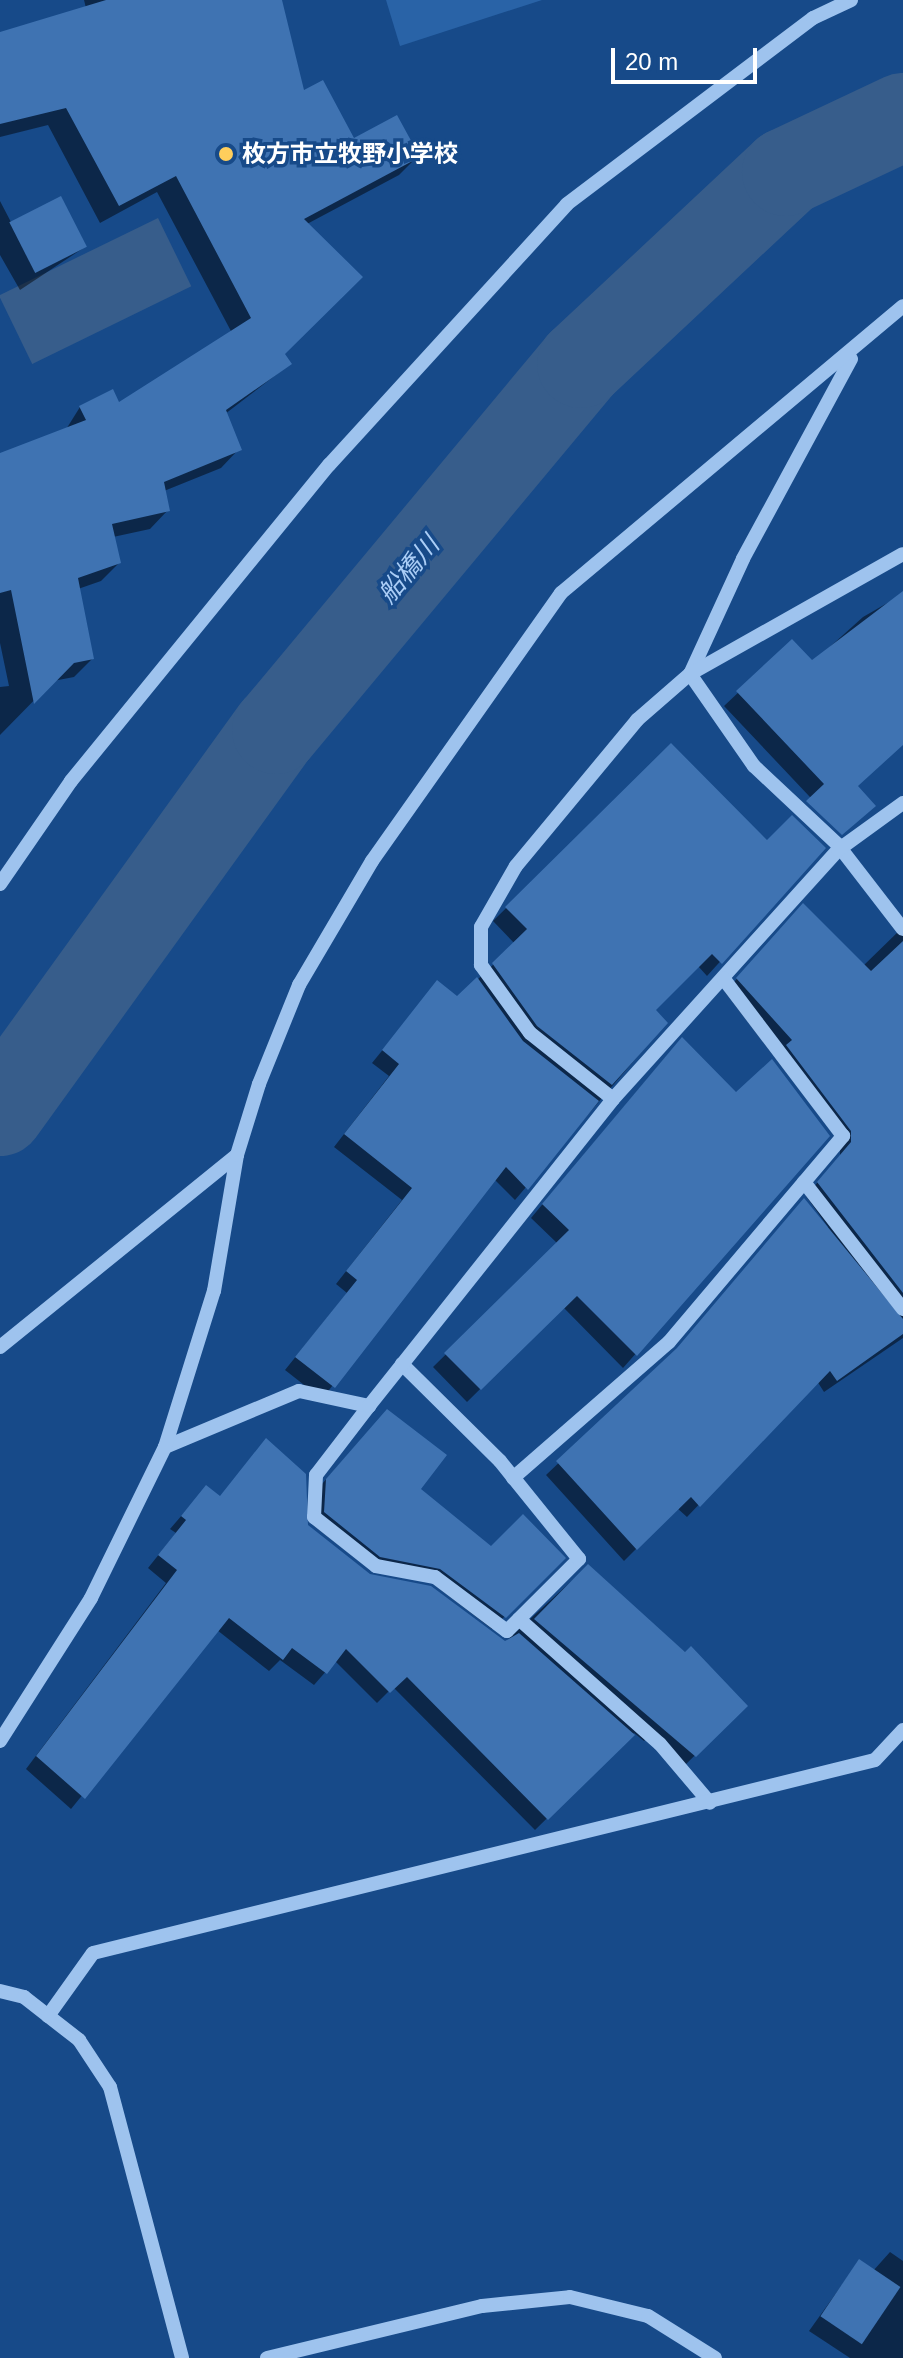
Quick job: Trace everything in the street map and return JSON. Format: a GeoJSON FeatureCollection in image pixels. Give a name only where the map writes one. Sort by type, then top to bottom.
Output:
{"type":"FeatureCollection","features":[{"type":"Feature","properties":{"kind":"street"},"geometry":{"type":"LineString","coordinates":[[0,884],[71,781],[329,465],[567,204],[813,18],[851,0]]}},
{"type":"Feature","properties":{"kind":"street"},"geometry":{"type":"LineString","coordinates":[[0,1741],[91,1598],[165,1447],[214,1291],[237,1155],[299,985],[372,861],[561,593],[688,481],[853,354],[903,306]]}},
{"type":"Feature","properties":{"kind":"street"},"geometry":{"type":"LineString","coordinates":[[690,674],[743,559],[853,354]]}},
{"type":"Feature","properties":{"kind":"street"},"geometry":{"type":"LineString","coordinates":[[613,1099],[530,1033],[481,965],[481,927],[516,866],[637,720],[690,674],[903,554]]}},
{"type":"Feature","properties":{"kind":"street"},"geometry":{"type":"LineString","coordinates":[[690,674],[754,766],[838,850],[903,929]]}},
{"type":"Feature","properties":{"kind":"street"},"geometry":{"type":"LineString","coordinates":[[402,1364],[513,1478],[579,1559],[507,1631],[435,1577],[376,1566],[314,1517],[316,1475],[402,1364],[613,1099],[838,850],[903,803]]}},
{"type":"Feature","properties":{"kind":"street"},"geometry":{"type":"LineString","coordinates":[[513,1478],[669,1342],[843,1136],[723,978]]}},
{"type":"Feature","properties":{"kind":"street"},"geometry":{"type":"LineString","coordinates":[[0,1347],[237,1155]]}},
{"type":"Feature","properties":{"kind":"street"},"geometry":{"type":"LineString","coordinates":[[804,1182],[903,1309]]}},
{"type":"Feature","properties":{"kind":"street"},"geometry":{"type":"LineString","coordinates":[[165,1447],[299,1391],[369,1406]]}},
{"type":"Feature","properties":{"kind":"street"},"geometry":{"type":"LineString","coordinates":[[519,1619],[660,1744],[710,1803]]}},
{"type":"Feature","properties":{"kind":"street"},"geometry":{"type":"LineString","coordinates":[[48,2016],[93,1953],[875,1760],[903,1730]]}},
{"type":"Feature","properties":{"kind":"street"},"geometry":{"type":"LineString","coordinates":[[0,1991],[24,1997],[79,2040],[110,2087],[132,2147],[182,2358]]}},
{"type":"Feature","properties":{"kind":"street"},"geometry":{"type":"LineString","coordinates":[[267,2358],[482,2306],[570,2297],[648,2316],[715,2358]]}},
{"type":"Feature","properties":{"kind":"shaded area"},"geometry":{"type":"Polygon","coordinates":[[[386,0],[542,0],[400,46],[386,0]]]}},
{"type":"Feature","properties":{"kind":"shaded area"},"geometry":{"type":"Polygon","coordinates":[[[158,218],[191,286],[32,364],[0,295],[158,218]]]}},
{"type":"Feature","properties":{"kind":"building"},"geometry":{"type":"Polygon","coordinates":[[[106,0],[282,0],[304,90],[323,80],[354,138],[397,115],[420,157],[304,219],[363,277],[285,354],[292,364],[226,410],[242,450],[164,482],[170,511],[112,524],[121,563],[78,578],[94,659],[74,663],[34,704],[11,590],[0,593],[0,453],[86,420],[79,406],[113,389],[119,402],[251,318],[176,176],[119,206],[66,108],[0,124],[0,32],[106,0]]]}},
{"type":"Feature","properties":{"kind":"building"},"geometry":{"type":"Polygon","coordinates":[[[61,196],[87,247],[35,273],[9,222],[61,196]]]}},
{"type":"Feature","properties":{"kind":"building"},"geometry":{"type":"Polygon","coordinates":[[[903,591],[903,745],[858,786],[876,806],[842,835],[806,801],[824,784],[736,691],[792,639],[812,660],[903,591]]]}},
{"type":"Feature","properties":{"kind":"building"},"geometry":{"type":"Polygon","coordinates":[[[671,743],[767,840],[792,815],[826,848],[722,964],[712,954],[656,1010],[668,1023],[612,1085],[537,1026],[492,963],[527,929],[505,907],[671,743]]]}},
{"type":"Feature","properties":{"kind":"building"},"geometry":{"type":"Polygon","coordinates":[[[803,903],[871,971],[903,941],[903,1293],[817,1182],[851,1142],[851,1131],[786,1045],[792,1040],[736,978],[803,903]]]}},
{"type":"Feature","properties":{"kind":"building"},"geometry":{"type":"Polygon","coordinates":[[[477,977],[523,1041],[599,1101],[528,1190],[506,1167],[335,1388],[295,1357],[357,1280],[346,1271],[412,1188],[344,1134],[399,1064],[382,1050],[437,980],[457,996],[477,977]]]}},
{"type":"Feature","properties":{"kind":"building"},"geometry":{"type":"Polygon","coordinates":[[[682,1037],[736,1092],[772,1059],[830,1136],[637,1356],[577,1296],[481,1390],[444,1353],[569,1230],[542,1204],[682,1037]]]}},
{"type":"Feature","properties":{"kind":"building"},"geometry":{"type":"Polygon","coordinates":[[[804,1198],[903,1319],[903,1334],[837,1381],[830,1371],[700,1507],[691,1497],[637,1550],[556,1461],[677,1348],[804,1198]]]}},
{"type":"Feature","properties":{"kind":"building"},"geometry":{"type":"Polygon","coordinates":[[[387,1409],[447,1455],[421,1489],[491,1546],[523,1514],[566,1558],[506,1618],[440,1569],[380,1557],[324,1512],[326,1479],[387,1409]]]}},
{"type":"Feature","properties":{"kind":"building"},"geometry":{"type":"Polygon","coordinates":[[[266,1438],[306,1474],[308,1525],[370,1574],[431,1586],[505,1641],[519,1633],[635,1735],[548,1820],[407,1677],[390,1693],[346,1649],[327,1674],[292,1648],[283,1660],[229,1618],[85,1799],[36,1756],[177,1570],[158,1555],[186,1520],[181,1516],[206,1485],[220,1496],[266,1438]]]}},
{"type":"Feature","properties":{"kind":"building"},"geometry":{"type":"Polygon","coordinates":[[[588,1564],[685,1652],[691,1646],[748,1706],[696,1757],[534,1619],[588,1564]]]}},
{"type":"Feature","properties":{"kind":"building"},"geometry":{"type":"Polygon","coordinates":[[[859,2259],[900,2287],[862,2344],[820,2316],[859,2259]]]}},
{"type":"Feature","properties":{"kind":"waterway","name":"船橋川"},"geometry":{"type":"LineString","coordinates":[[0,1112],[276,730],[581,364],[786,172],[903,117]]}},
{"type":"Feature","properties":{"kind":"place","name":"枚方市立牧野小学校"},"geometry":{"type":"Point","coordinates":[226,154]}}]}
